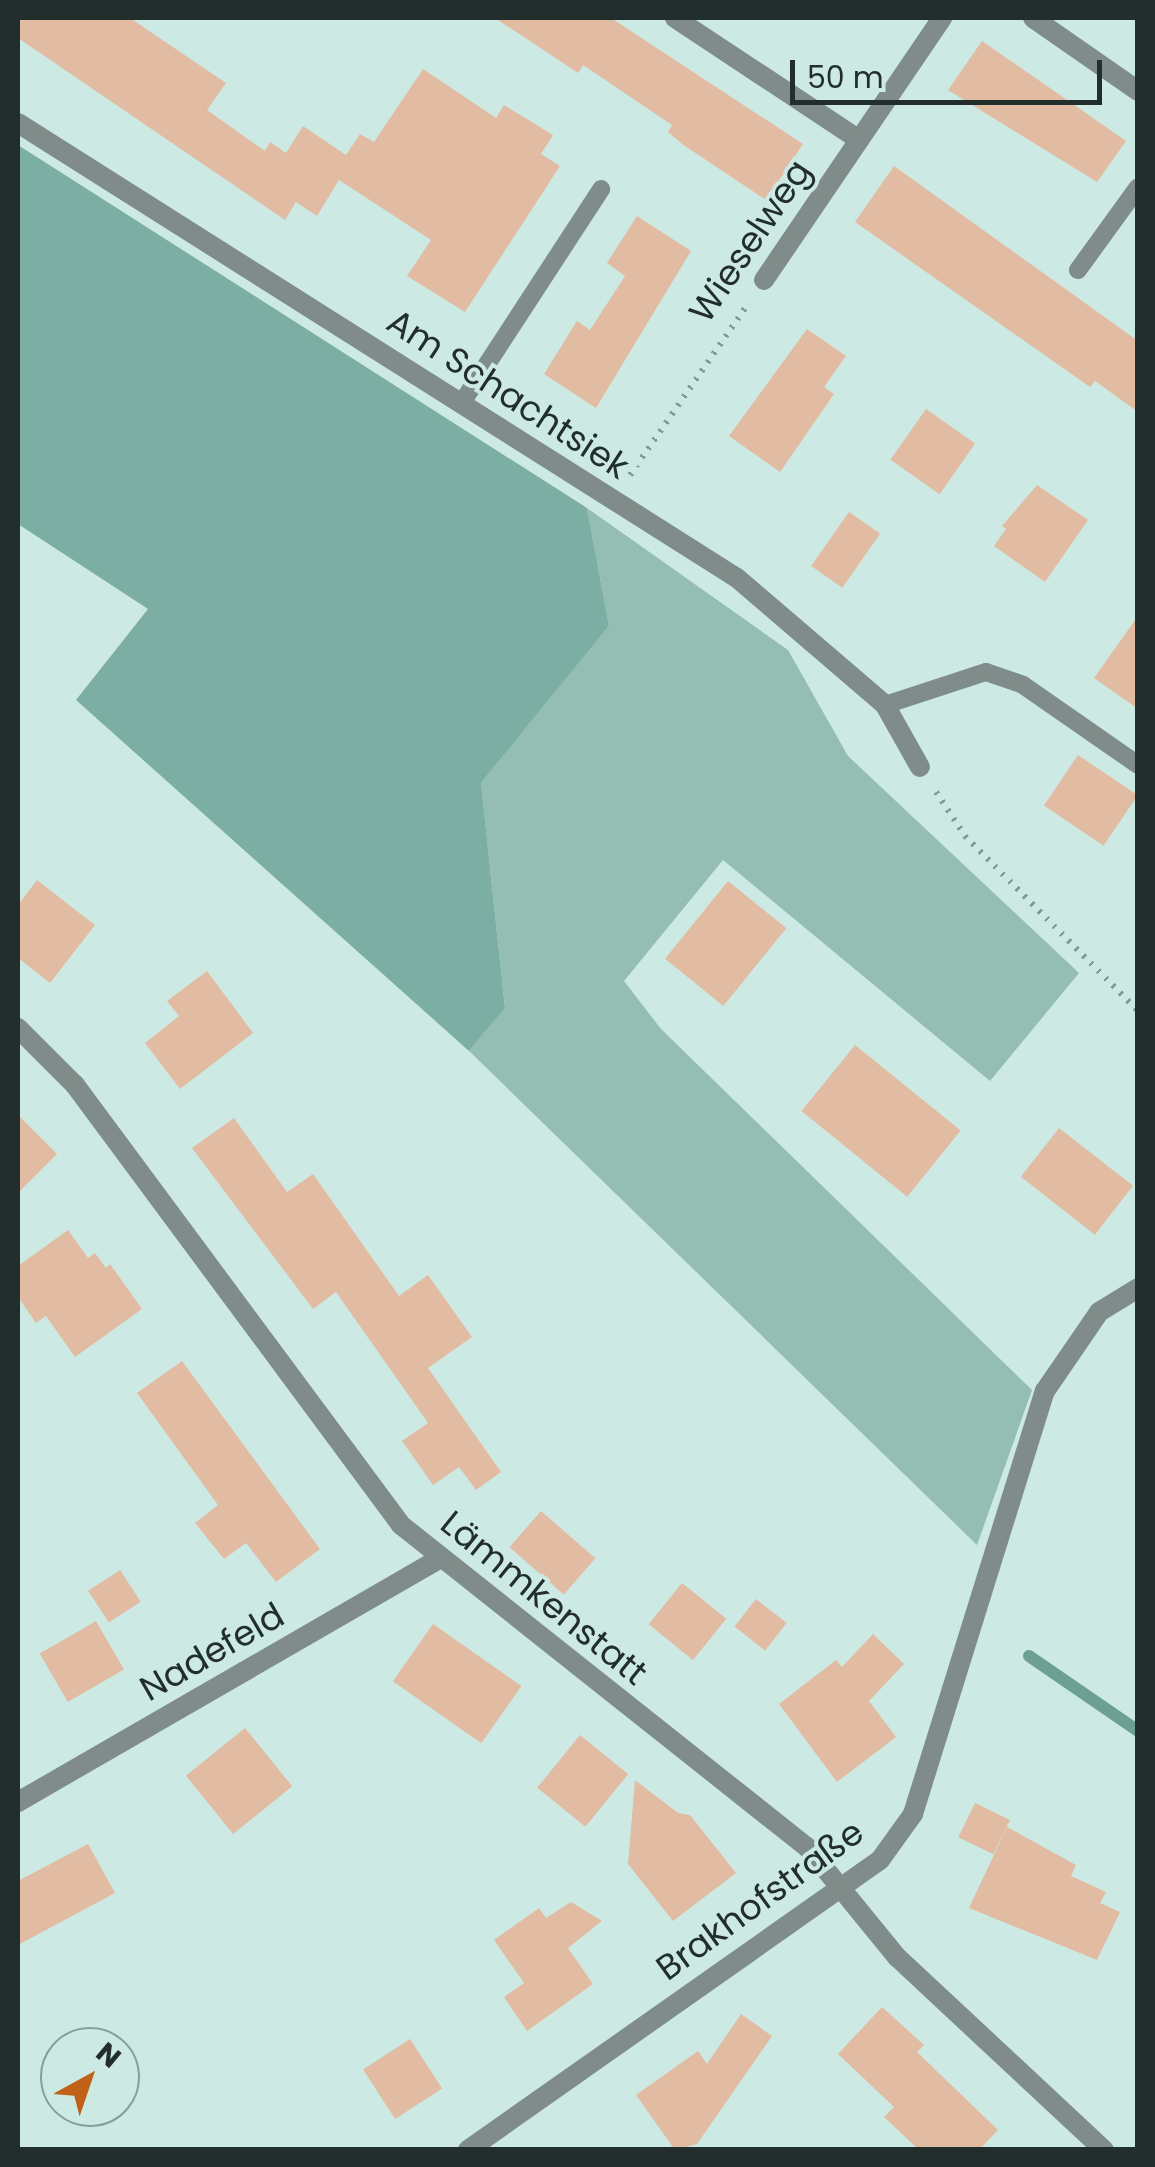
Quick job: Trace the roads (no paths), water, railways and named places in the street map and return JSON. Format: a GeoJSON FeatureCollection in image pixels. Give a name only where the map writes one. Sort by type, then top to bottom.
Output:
{"type":"FeatureCollection","features":[{"type":"Feature","properties":{"kind":"street"},"geometry":{"type":"LineString","coordinates":[[675,18],[858,138]]}},
{"type":"Feature","properties":{"kind":"street","name":"Wieselweg"},"geometry":{"type":"LineString","coordinates":[[764,280],[942,18]]}},
{"type":"Feature","properties":{"kind":"street"},"geometry":{"type":"LineString","coordinates":[[1033,18],[1138,91]]}},
{"type":"Feature","properties":{"kind":"street","name":"Am Schachtsiek"},"geometry":{"type":"LineString","coordinates":[[18,123],[737,578],[885,704],[920,767]]}},
{"type":"Feature","properties":{"kind":"street","name":"Lämmkenstatt"},"geometry":{"type":"LineString","coordinates":[[18,1028],[75,1085],[401,1524],[808,1848],[897,1956],[1104,2150]]}},
{"type":"Feature","properties":{"kind":"street","name":"Brakhofstraße"},"geometry":{"type":"LineString","coordinates":[[468,2150],[880,1860],[913,1814],[1045,1391],[1099,1312],[1138,1288]]}},
{"type":"Feature","properties":{"kind":"street","name":"Nadefeld"},"geometry":{"type":"LineString","coordinates":[[18,1802],[439,1558]]}},
{"type":"Feature","properties":{"kind":"lane"},"geometry":{"type":"LineString","coordinates":[[1078,270],[1138,187]]}},
{"type":"Feature","properties":{"kind":"lane"},"geometry":{"type":"LineString","coordinates":[[463,402],[601,189]]}},
{"type":"Feature","properties":{"kind":"lane"},"geometry":{"type":"LineString","coordinates":[[885,704],[986,672],[1023,686],[1138,765]]}},
{"type":"Feature","properties":{"kind":"waterway"},"geometry":{"type":"LineString","coordinates":[[1029,1656],[1138,1731]]}}]}
